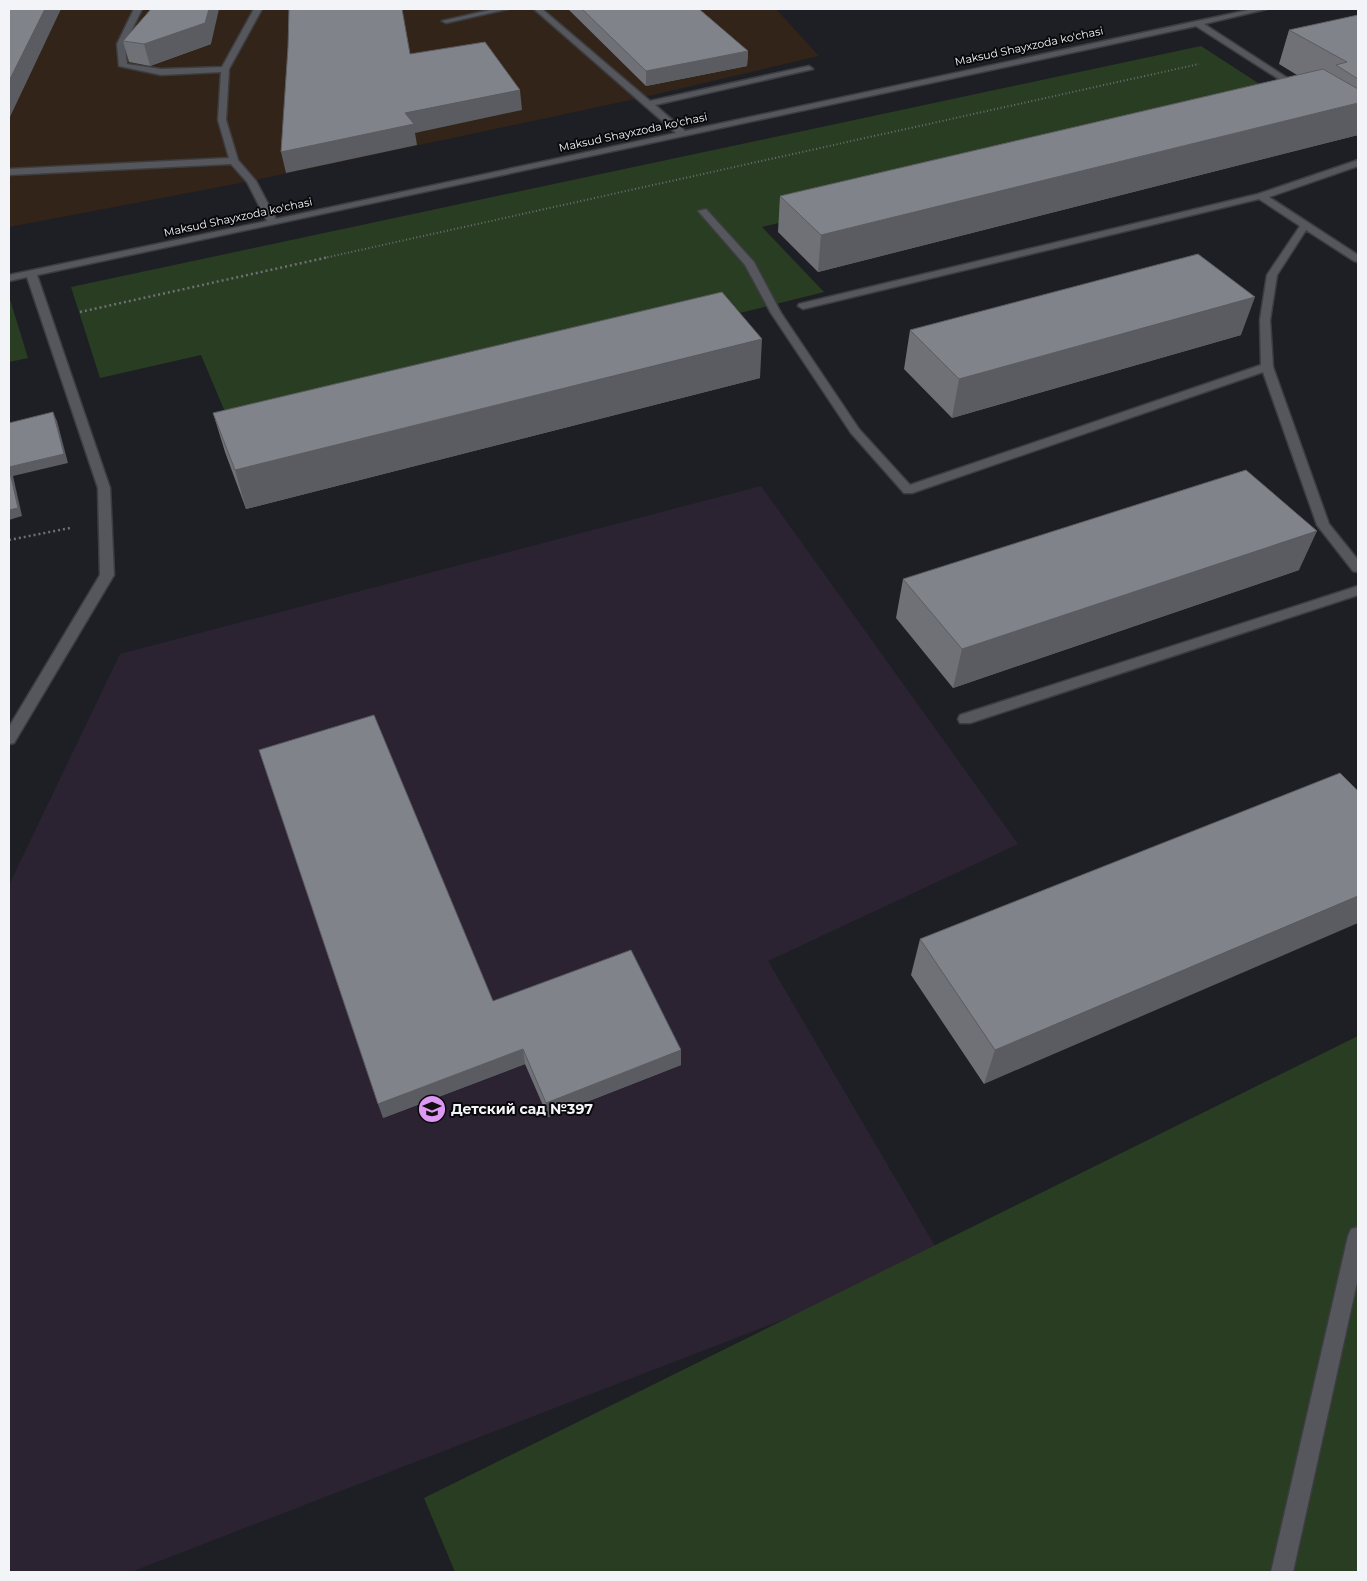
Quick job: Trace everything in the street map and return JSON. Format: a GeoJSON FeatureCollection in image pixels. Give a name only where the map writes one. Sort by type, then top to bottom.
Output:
{"type":"FeatureCollection","features":[{"type":"Feature","properties":{"kind":"street"},"geometry":{"type":"LineString","coordinates":[[138,9],[121,44],[123,66],[161,72],[225,69]]}},
{"type":"Feature","properties":{"kind":"street"},"geometry":{"type":"LineString","coordinates":[[258,9],[225,69],[222,120],[234,161],[251,181],[274,223]]}},
{"type":"Feature","properties":{"kind":"street"},"geometry":{"type":"LineString","coordinates":[[446,21],[504,9]]}},
{"type":"Feature","properties":{"kind":"street"},"geometry":{"type":"LineString","coordinates":[[538,9],[683,134]]}},
{"type":"Feature","properties":{"kind":"street","name":"Maksud Shayxzoda ko'chasi"},"geometry":{"type":"LineString","coordinates":[[9,278],[274,223],[1263,9]]}},
{"type":"Feature","properties":{"kind":"street"},"geometry":{"type":"LineString","coordinates":[[1197,23],[1305,92]]}},
{"type":"Feature","properties":{"kind":"street"},"geometry":{"type":"LineString","coordinates":[[648,104],[809,69]]}},
{"type":"Feature","properties":{"kind":"street"},"geometry":{"type":"LineString","coordinates":[[9,172],[234,161]]}},
{"type":"Feature","properties":{"kind":"street"},"geometry":{"type":"LineString","coordinates":[[803,306],[1261,196],[1358,163]]}},
{"type":"Feature","properties":{"kind":"street"},"geometry":{"type":"LineString","coordinates":[[1261,196],[1358,259]]}},
{"type":"Feature","properties":{"kind":"street"},"geometry":{"type":"LineString","coordinates":[[703,211],[750,264],[776,313],[855,431],[908,490],[1267,367]]}},
{"type":"Feature","properties":{"kind":"street"},"geometry":{"type":"LineString","coordinates":[[1305,225],[1272,275],[1265,320],[1267,367],[1323,525],[1358,568]]}},
{"type":"Feature","properties":{"kind":"street"},"geometry":{"type":"LineString","coordinates":[[9,739],[107,575],[104,488],[31,273]]}},
{"type":"Feature","properties":{"kind":"street"},"geometry":{"type":"LineString","coordinates":[[965,719],[1358,590]]}},
{"type":"Feature","properties":{"kind":"street"},"geometry":{"type":"LineString","coordinates":[[1282,1572],[1358,1236]]}},
{"type":"Feature","properties":{"kind":"path"},"geometry":{"type":"LineString","coordinates":[[47,319],[1244,54]]}},
{"type":"Feature","properties":{"kind":"path"},"geometry":{"type":"LineString","coordinates":[[9,540],[105,522]]}},
{"type":"Feature","properties":{"kind":"shaded area"},"geometry":{"type":"Polygon","coordinates":[[[9,9],[776,9],[819,56],[640,98],[251,181],[9,227],[9,9]]]}},
{"type":"Feature","properties":{"kind":"shaded area","name":"Детский сад №397"},"geometry":{"type":"Polygon","coordinates":[[[761,486],[1018,844],[768,961],[942,1258],[131,1572],[9,1572],[9,885],[120,654],[761,486]]]}},
{"type":"Feature","properties":{"kind":"green space"},"geometry":{"type":"Polygon","coordinates":[[[1201,46],[1286,101],[762,227],[824,292],[236,438],[201,355],[100,378],[71,287],[1201,46]]]}},
{"type":"Feature","properties":{"kind":"green space"},"geometry":{"type":"Polygon","coordinates":[[[9,296],[28,358],[9,362],[9,296]]]}},
{"type":"Feature","properties":{"kind":"green space"},"geometry":{"type":"Polygon","coordinates":[[[1358,1036],[1358,1572],[455,1572],[424,1498],[1358,1036]]]}},
{"type":"Feature","properties":{"kind":"building"},"geometry":{"type":"Polygon","coordinates":[[[9,9],[45,9],[9,81],[9,9]]]}},
{"type":"Feature","properties":{"kind":"building"},"geometry":{"type":"Polygon","coordinates":[[[151,9],[209,9],[205,23],[144,44],[123,41],[151,9]]]}},
{"type":"Feature","properties":{"kind":"building"},"geometry":{"type":"Polygon","coordinates":[[[289,9],[402,9],[410,54],[485,42],[520,90],[405,113],[414,124],[281,152],[289,9]]]}},
{"type":"Feature","properties":{"kind":"building"},"geometry":{"type":"Polygon","coordinates":[[[582,9],[699,9],[748,51],[646,71],[582,9]]]}},
{"type":"Feature","properties":{"kind":"building"},"geometry":{"type":"Polygon","coordinates":[[[1358,15],[1358,79],[1336,65],[1347,62],[1289,30],[1358,15]]]}},
{"type":"Feature","properties":{"kind":"building"},"geometry":{"type":"Polygon","coordinates":[[[1323,69],[1358,89],[1358,103],[821,235],[780,196],[1323,69]]]}},
{"type":"Feature","properties":{"kind":"building"},"geometry":{"type":"Polygon","coordinates":[[[1198,254],[1255,297],[959,379],[910,330],[1198,254]]]}},
{"type":"Feature","properties":{"kind":"building"},"geometry":{"type":"Polygon","coordinates":[[[722,292],[762,339],[235,470],[213,413],[722,292]]]}},
{"type":"Feature","properties":{"kind":"building"},"geometry":{"type":"Polygon","coordinates":[[[53,412],[64,454],[9,467],[9,423],[53,412]]]}},
{"type":"Feature","properties":{"kind":"building"},"geometry":{"type":"Polygon","coordinates":[[[9,468],[18,508],[9,510],[9,468]]]}},
{"type":"Feature","properties":{"kind":"building"},"geometry":{"type":"Polygon","coordinates":[[[1246,470],[1317,531],[962,649],[903,579],[1246,470]]]}},
{"type":"Feature","properties":{"kind":"building"},"geometry":{"type":"Polygon","coordinates":[[[374,715],[493,1001],[631,950],[681,1050],[546,1103],[523,1049],[378,1104],[259,750],[374,715]]]}},
{"type":"Feature","properties":{"kind":"building"},"geometry":{"type":"Polygon","coordinates":[[[1340,773],[1358,791],[1358,896],[995,1050],[920,939],[1340,773]]]}},
{"type":"Feature","properties":{"kind":"place","name":"Детский сад №397"},"geometry":{"type":"Point","coordinates":[432,1109]}}]}
